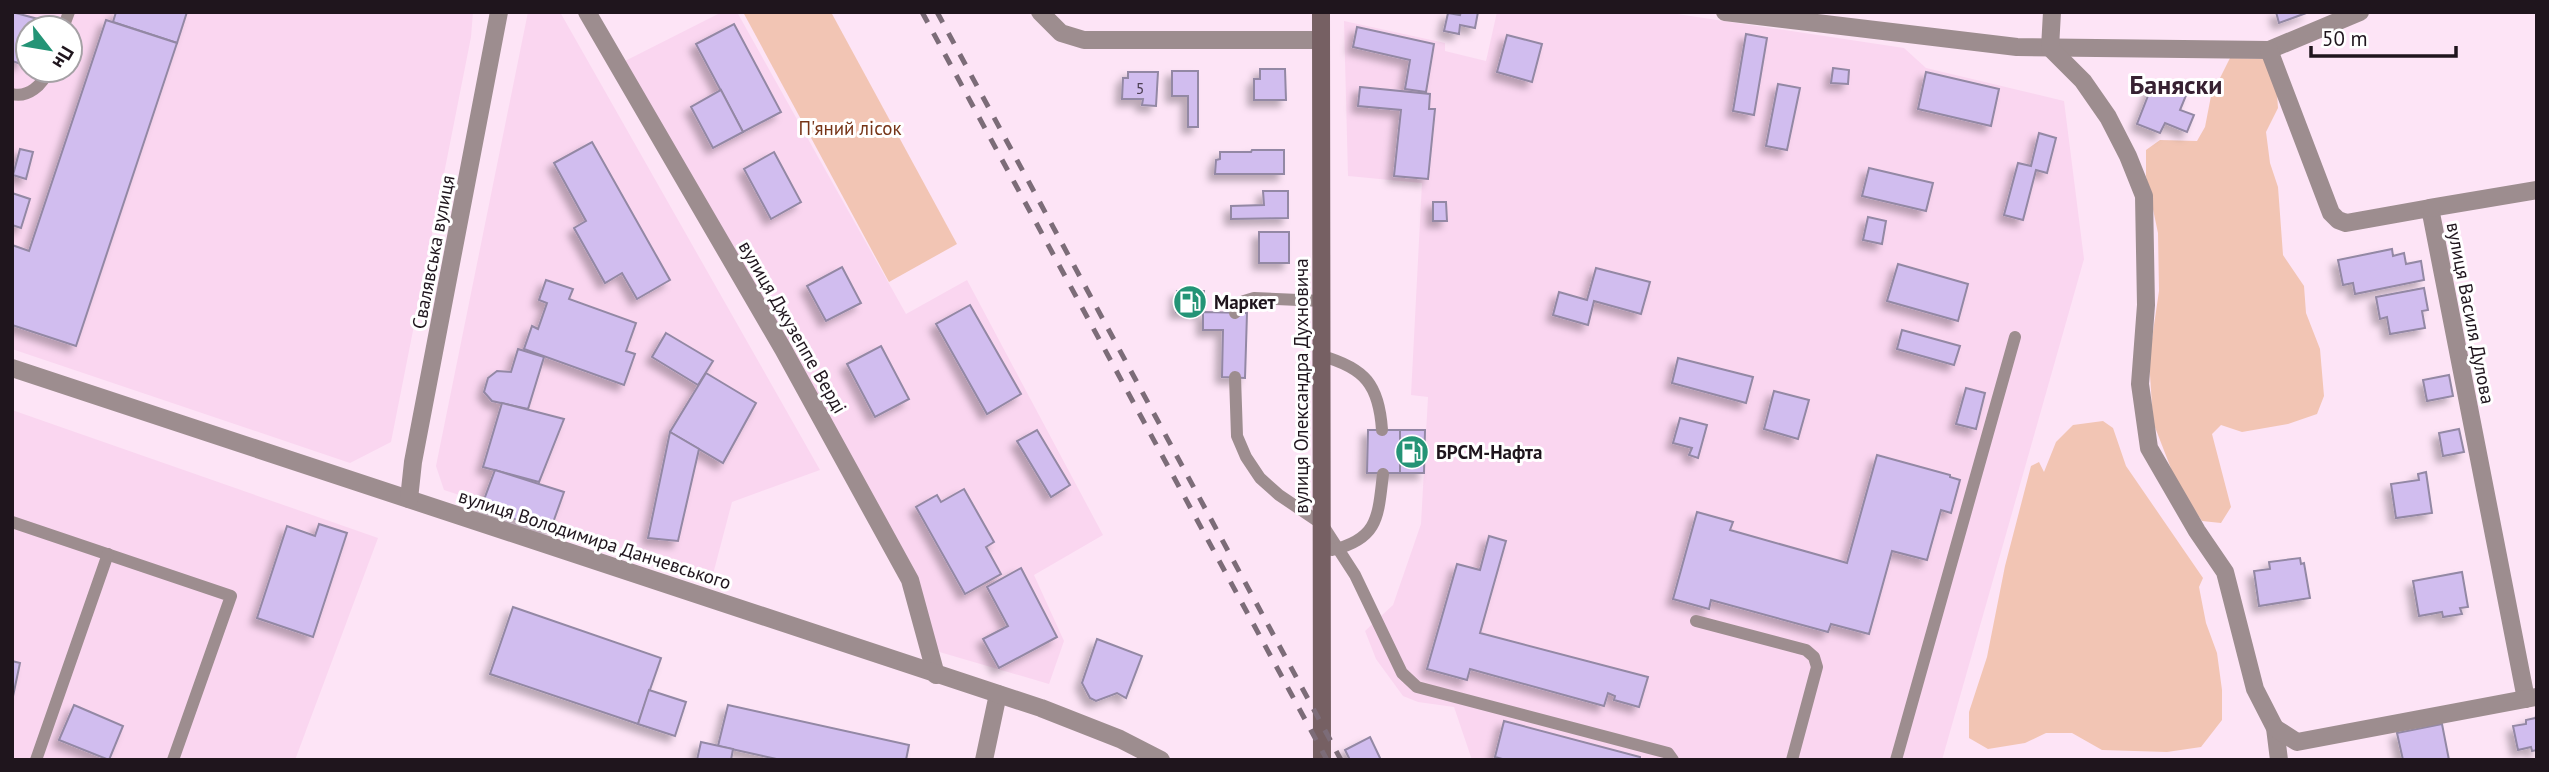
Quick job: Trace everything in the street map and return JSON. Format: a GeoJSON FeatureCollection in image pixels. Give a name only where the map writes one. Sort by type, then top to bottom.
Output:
{"type":"FeatureCollection","features":[{"type":"Feature","properties":{"kind":"main road","name":"вулиця Олександра Духновича"},"geometry":{"type":"LineString","coordinates":[[1321,12],[1322,524],[1330,550],[1322,760]]}},
{"type":"Feature","properties":{"kind":"street","name":"Свалявська вулиця"},"geometry":{"type":"LineString","coordinates":[[409,499],[413,463],[499,12]]}},
{"type":"Feature","properties":{"kind":"street","name":"вулиця Джузеппе Верді"},"geometry":{"type":"LineString","coordinates":[[587,12],[783,349],[910,580],[936,675]]}},
{"type":"Feature","properties":{"kind":"street"},"geometry":{"type":"LineString","coordinates":[[1040,12],[1061,33],[1084,40],[1321,40]]}},
{"type":"Feature","properties":{"kind":"street"},"geometry":{"type":"LineString","coordinates":[[1725,12],[2017,47],[2269,50],[2360,12]]}},
{"type":"Feature","properties":{"kind":"street"},"geometry":{"type":"LineString","coordinates":[[2052,12],[2050,48],[2083,81],[2108,117],[2144,196],[2146,305],[2140,384],[2149,448],[2197,531],[2225,572],[2255,689],[2275,728],[2279,760]]}},
{"type":"Feature","properties":{"kind":"street","name":"вулиця Василя Дулова"},"geometry":{"type":"LineString","coordinates":[[2269,50],[2331,214],[2346,223],[2430,208],[2531,698]]}},
{"type":"Feature","properties":{"kind":"street"},"geometry":{"type":"LineString","coordinates":[[2430,208],[2537,190]]}},
{"type":"Feature","properties":{"kind":"street","name":"вулиця Володимира Данчевського"},"geometry":{"type":"LineString","coordinates":[[12,368],[998,694],[1120,739],[1161,760]]}},
{"type":"Feature","properties":{"kind":"street"},"geometry":{"type":"LineString","coordinates":[[984,760],[998,694]]}},
{"type":"Feature","properties":{"kind":"street"},"geometry":{"type":"LineString","coordinates":[[2275,728],[2297,742],[2531,698]]}},
{"type":"Feature","properties":{"kind":"lane"},"geometry":{"type":"LineString","coordinates":[[12,94],[32,92],[39,84]]}},
{"type":"Feature","properties":{"kind":"lane"},"geometry":{"type":"LineString","coordinates":[[1235,313],[1244,301],[1254,298],[1322,300]]}},
{"type":"Feature","properties":{"kind":"lane"},"geometry":{"type":"LineString","coordinates":[[1896,760],[2015,337]]}},
{"type":"Feature","properties":{"kind":"lane"},"geometry":{"type":"LineString","coordinates":[[1321,356],[1346,363],[1366,378],[1376,394],[1381,411],[1382,430]]}},
{"type":"Feature","properties":{"kind":"lane"},"geometry":{"type":"LineString","coordinates":[[1235,377],[1237,436],[1246,457],[1260,478],[1279,495],[1322,524]]}},
{"type":"Feature","properties":{"kind":"lane"},"geometry":{"type":"LineString","coordinates":[[1383,474],[1374,523],[1364,538],[1330,550],[1355,575],[1391,655],[1402,673],[1417,687],[1668,753],[1674,760]]}},
{"type":"Feature","properties":{"kind":"lane"},"geometry":{"type":"LineString","coordinates":[[12,522],[231,596],[173,760]]}},
{"type":"Feature","properties":{"kind":"lane"},"geometry":{"type":"LineString","coordinates":[[36,760],[108,554]]}},
{"type":"Feature","properties":{"kind":"lane"},"geometry":{"type":"LineString","coordinates":[[1696,621],[1807,650],[1814,657],[1817,667],[1792,760]]}},
{"type":"Feature","properties":{"kind":"shaded area"},"geometry":{"type":"Polygon","coordinates":[[[12,12],[473,12],[471,37],[391,442],[350,463],[12,349],[12,12]]]}},
{"type":"Feature","properties":{"kind":"shaded area"},"geometry":{"type":"Polygon","coordinates":[[[528,12],[560,12],[820,470],[732,502],[712,578],[444,490],[436,466],[528,12]]]}},
{"type":"Feature","properties":{"kind":"shaded area"},"geometry":{"type":"Polygon","coordinates":[[[722,12],[737,12],[906,314],[967,280],[1103,535],[1034,575],[1064,641],[1049,684],[936,651],[919,582],[625,61],[722,12]]]}},
{"type":"Feature","properties":{"kind":"shaded area"},"geometry":{"type":"Polygon","coordinates":[[[1497,12],[1664,12],[1904,48],[1926,68],[2064,101],[2084,259],[1942,760],[1472,760],[1454,707],[1418,702],[1403,696],[1376,659],[1365,631],[1393,605],[1421,524],[1428,397],[1411,395],[1422,183],[1348,176],[1344,21],[1445,43],[1445,51],[1486,61],[1497,12]]]}},
{"type":"Feature","properties":{"kind":"shaded area"},"geometry":{"type":"Polygon","coordinates":[[[12,410],[378,538],[295,760],[12,760],[12,410]]]}},
{"type":"Feature","properties":{"kind":"green space","name":"П'яний лісок"},"geometry":{"type":"Polygon","coordinates":[[[743,12],[831,12],[957,244],[889,282],[743,12]]]}},
{"type":"Feature","properties":{"kind":"green space"},"geometry":{"type":"Polygon","coordinates":[[[2230,58],[2263,59],[2276,79],[2278,108],[2266,132],[2270,163],[2278,187],[2283,255],[2304,286],[2306,313],[2320,349],[2324,396],[2317,414],[2288,424],[2242,432],[2221,425],[2212,434],[2231,507],[2221,523],[2202,521],[2177,484],[2153,422],[2149,359],[2159,291],[2158,233],[2146,176],[2146,150],[2160,140],[2197,141],[2205,127],[2211,96],[2230,58]]]}},
{"type":"Feature","properties":{"kind":"green space"},"geometry":{"type":"Polygon","coordinates":[[[2103,421],[2113,428],[2126,466],[2203,578],[2199,587],[2206,623],[2217,653],[2222,690],[2222,720],[2201,747],[2167,752],[2102,750],[2072,733],[2046,733],[2025,743],[1988,749],[1969,738],[1969,712],[1987,657],[2005,566],[2031,466],[2039,462],[2044,472],[2056,442],[2073,425],[2103,421]]]}},
{"type":"Feature","properties":{"kind":"building"},"geometry":{"type":"Polygon","coordinates":[[[12,12],[19,14],[14,14],[14,62],[12,12]]]}},
{"type":"Feature","properties":{"kind":"building"},"geometry":{"type":"Polygon","coordinates":[[[116,12],[187,12],[177,43],[113,22],[116,12]]]}},
{"type":"Feature","properties":{"kind":"building"},"geometry":{"type":"Polygon","coordinates":[[[1461,12],[1478,12],[1475,28],[1460,25],[1459,34],[1444,31],[1448,13],[1460,15],[1461,12]]]}},
{"type":"Feature","properties":{"kind":"building"},"geometry":{"type":"Polygon","coordinates":[[[2276,12],[2309,12],[2279,23],[2276,12]]]}},
{"type":"Feature","properties":{"kind":"building"},"geometry":{"type":"Polygon","coordinates":[[[106,20],[177,43],[76,346],[12,325],[12,245],[29,251],[106,20]]]}},
{"type":"Feature","properties":{"kind":"building"},"geometry":{"type":"Polygon","coordinates":[[[734,24],[781,112],[743,132],[696,44],[734,24]]]}},
{"type":"Feature","properties":{"kind":"building"},"geometry":{"type":"Polygon","coordinates":[[[1357,27],[1434,44],[1426,92],[1405,89],[1410,60],[1353,47],[1357,27]]]}},
{"type":"Feature","properties":{"kind":"building"},"geometry":{"type":"Polygon","coordinates":[[[1746,34],[1767,38],[1754,115],[1733,111],[1746,34]]]}},
{"type":"Feature","properties":{"kind":"building"},"geometry":{"type":"Polygon","coordinates":[[[1507,35],[1542,44],[1532,82],[1497,72],[1507,35]]]}},
{"type":"Feature","properties":{"kind":"building"},"geometry":{"type":"Polygon","coordinates":[[[1833,68],[1849,70],[1848,84],[1831,83],[1833,68]]]}},
{"type":"Feature","properties":{"kind":"building"},"geometry":{"type":"Polygon","coordinates":[[[1260,69],[1285,69],[1286,100],[1254,100],[1254,79],[1260,79],[1260,69]]]}},
{"type":"Feature","properties":{"kind":"building"},"geometry":{"type":"Polygon","coordinates":[[[1172,71],[1198,71],[1198,127],[1188,127],[1188,96],[1172,96],[1172,71]]]}},
{"type":"Feature","properties":{"kind":"building"},"geometry":{"type":"Polygon","coordinates":[[[1128,72],[1158,72],[1156,106],[1142,105],[1143,99],[1122,99],[1123,78],[1128,78],[1128,72]]]}},
{"type":"Feature","properties":{"kind":"building"},"geometry":{"type":"Polygon","coordinates":[[[1926,72],[1999,89],[1991,126],[1918,109],[1926,72]]]}},
{"type":"Feature","properties":{"kind":"building"},"geometry":{"type":"Polygon","coordinates":[[[2153,83],[2164,87],[2165,84],[2187,93],[2180,110],[2194,115],[2187,132],[2165,123],[2160,133],[2137,124],[2153,83]]]}},
{"type":"Feature","properties":{"kind":"building"},"geometry":{"type":"Polygon","coordinates":[[[1778,84],[1800,88],[1787,150],[1766,146],[1778,84]]]}},
{"type":"Feature","properties":{"kind":"building"},"geometry":{"type":"Polygon","coordinates":[[[1360,87],[1430,94],[1429,109],[1435,109],[1428,179],[1394,176],[1401,110],[1358,106],[1360,87]]]}},
{"type":"Feature","properties":{"kind":"building"},"geometry":{"type":"Polygon","coordinates":[[[721,90],[743,132],[713,148],[691,107],[721,90]]]}},
{"type":"Feature","properties":{"kind":"building"},"geometry":{"type":"Polygon","coordinates":[[[2039,133],[2056,138],[2047,173],[2036,170],[2023,220],[2004,215],[2018,163],[2031,166],[2039,133]]]}},
{"type":"Feature","properties":{"kind":"building"},"geometry":{"type":"Polygon","coordinates":[[[592,142],[670,280],[637,299],[622,273],[605,283],[574,228],[586,221],[554,163],[592,142]]]}},
{"type":"Feature","properties":{"kind":"building"},"geometry":{"type":"Polygon","coordinates":[[[20,149],[33,152],[26,179],[13,175],[20,149]]]}},
{"type":"Feature","properties":{"kind":"building"},"geometry":{"type":"Polygon","coordinates":[[[1284,150],[1284,174],[1215,174],[1216,160],[1220,159],[1220,152],[1284,150]]]}},
{"type":"Feature","properties":{"kind":"building"},"geometry":{"type":"Polygon","coordinates":[[[774,152],[801,202],[771,219],[744,169],[774,152]]]}},
{"type":"Feature","properties":{"kind":"building"},"geometry":{"type":"Polygon","coordinates":[[[1869,168],[1933,183],[1926,211],[1862,196],[1869,168]]]}},
{"type":"Feature","properties":{"kind":"building"},"geometry":{"type":"Polygon","coordinates":[[[1263,191],[1288,191],[1288,218],[1231,219],[1231,206],[1264,205],[1263,191]]]}},
{"type":"Feature","properties":{"kind":"building"},"geometry":{"type":"Polygon","coordinates":[[[12,193],[30,199],[21,228],[12,225],[12,193]]]}},
{"type":"Feature","properties":{"kind":"building"},"geometry":{"type":"Polygon","coordinates":[[[1433,202],[1446,202],[1447,221],[1433,221],[1433,202]]]}},
{"type":"Feature","properties":{"kind":"building"},"geometry":{"type":"Polygon","coordinates":[[[1868,217],[1886,221],[1882,244],[1863,240],[1868,217]]]}},
{"type":"Feature","properties":{"kind":"building"},"geometry":{"type":"Polygon","coordinates":[[[1259,232],[1289,232],[1289,263],[1259,263],[1259,232]]]}},
{"type":"Feature","properties":{"kind":"building"},"geometry":{"type":"Polygon","coordinates":[[[2392,249],[2393,256],[2404,253],[2406,264],[2421,261],[2424,280],[2355,294],[2353,283],[2343,285],[2338,260],[2392,249]]]}},
{"type":"Feature","properties":{"kind":"building"},"geometry":{"type":"Polygon","coordinates":[[[1898,264],[1968,284],[1958,321],[1887,301],[1898,264]]]}},
{"type":"Feature","properties":{"kind":"building"},"geometry":{"type":"Polygon","coordinates":[[[842,267],[861,303],[826,321],[807,286],[842,267]]]}},
{"type":"Feature","properties":{"kind":"building"},"geometry":{"type":"Polygon","coordinates":[[[1596,268],[1650,282],[1641,314],[1594,301],[1588,325],[1553,315],[1559,292],[1587,300],[1596,268]]]}},
{"type":"Feature","properties":{"kind":"building"},"geometry":{"type":"Polygon","coordinates":[[[546,280],[573,289],[569,299],[636,323],[626,351],[635,354],[624,385],[524,349],[532,326],[538,329],[547,303],[539,300],[546,280]]]}},
{"type":"Feature","properties":{"kind":"building"},"geometry":{"type":"Polygon","coordinates":[[[2424,288],[2428,310],[2422,311],[2425,328],[2390,334],[2387,317],[2380,319],[2376,297],[2424,288]]]}},
{"type":"Feature","properties":{"kind":"building","name":"Маркет"},"geometry":{"type":"Polygon","coordinates":[[[1177,291],[1204,291],[1203,312],[1176,312],[1177,291]]]}},
{"type":"Feature","properties":{"kind":"building"},"geometry":{"type":"Polygon","coordinates":[[[970,305],[1021,394],[987,414],[936,324],[970,305]]]}},
{"type":"Feature","properties":{"kind":"building"},"geometry":{"type":"Polygon","coordinates":[[[1203,312],[1247,313],[1245,378],[1222,377],[1223,330],[1203,330],[1203,312]]]}},
{"type":"Feature","properties":{"kind":"building"},"geometry":{"type":"Polygon","coordinates":[[[1902,330],[1960,346],[1954,365],[1897,349],[1902,330]]]}},
{"type":"Feature","properties":{"kind":"building"},"geometry":{"type":"Polygon","coordinates":[[[666,333],[713,361],[698,385],[652,357],[666,333]]]}},
{"type":"Feature","properties":{"kind":"building"},"geometry":{"type":"Polygon","coordinates":[[[881,346],[909,399],[875,417],[847,364],[881,346]]]}},
{"type":"Feature","properties":{"kind":"building"},"geometry":{"type":"Polygon","coordinates":[[[518,349],[544,357],[528,409],[492,401],[484,392],[488,378],[497,371],[511,372],[518,349]]]}},
{"type":"Feature","properties":{"kind":"building"},"geometry":{"type":"Polygon","coordinates":[[[1678,358],[1753,377],[1746,403],[1672,383],[1678,358]]]}},
{"type":"Feature","properties":{"kind":"building"},"geometry":{"type":"Polygon","coordinates":[[[706,373],[756,403],[723,463],[670,432],[706,373]]]}},
{"type":"Feature","properties":{"kind":"building"},"geometry":{"type":"Polygon","coordinates":[[[2449,375],[2453,396],[2427,401],[2423,380],[2449,375]]]}},
{"type":"Feature","properties":{"kind":"building"},"geometry":{"type":"Polygon","coordinates":[[[1966,388],[1985,393],[1976,429],[1956,424],[1966,388]]]}},
{"type":"Feature","properties":{"kind":"building"},"geometry":{"type":"Polygon","coordinates":[[[1774,391],[1809,400],[1798,439],[1764,429],[1774,391]]]}},
{"type":"Feature","properties":{"kind":"building"},"geometry":{"type":"Polygon","coordinates":[[[502,403],[564,419],[539,482],[483,467],[502,403]]]}},
{"type":"Feature","properties":{"kind":"building"},"geometry":{"type":"Polygon","coordinates":[[[1680,418],[1707,425],[1698,458],[1689,455],[1692,448],[1673,443],[1680,418]]]}},
{"type":"Feature","properties":{"kind":"building"},"geometry":{"type":"Polygon","coordinates":[[[2459,429],[2464,452],[2443,456],[2439,433],[2459,429]]]}},
{"type":"Feature","properties":{"kind":"building"},"geometry":{"type":"Polygon","coordinates":[[[1037,430],[1070,485],[1051,497],[1017,441],[1037,430]]]}},
{"type":"Feature","properties":{"kind":"building"},"geometry":{"type":"Polygon","coordinates":[[[1368,430],[1400,430],[1400,473],[1367,473],[1368,430]]]}},
{"type":"Feature","properties":{"kind":"building","name":"БРСМ-Нафта"},"geometry":{"type":"Polygon","coordinates":[[[1400,430],[1425,430],[1424,473],[1400,473],[1400,430]]]}},
{"type":"Feature","properties":{"kind":"building"},"geometry":{"type":"Polygon","coordinates":[[[670,432],[699,449],[678,541],[648,538],[670,432]]]}},
{"type":"Feature","properties":{"kind":"building"},"geometry":{"type":"Polygon","coordinates":[[[1877,455],[1960,480],[1951,513],[1941,510],[1927,560],[1892,551],[1869,634],[1831,624],[1828,632],[1711,600],[1709,609],[1673,599],[1697,512],[1733,522],[1730,530],[1847,563],[1877,455]]]}},
{"type":"Feature","properties":{"kind":"building"},"geometry":{"type":"Polygon","coordinates":[[[495,470],[564,492],[550,531],[481,508],[495,470]]]}},
{"type":"Feature","properties":{"kind":"building"},"geometry":{"type":"Polygon","coordinates":[[[2426,472],[2432,513],[2396,518],[2391,484],[2419,480],[2418,474],[2426,472]]]}},
{"type":"Feature","properties":{"kind":"building"},"geometry":{"type":"Polygon","coordinates":[[[964,489],[994,542],[986,547],[1001,574],[965,594],[916,507],[937,495],[941,502],[964,489]]]}},
{"type":"Feature","properties":{"kind":"building"},"geometry":{"type":"Polygon","coordinates":[[[319,524],[347,533],[313,637],[257,618],[287,526],[315,536],[319,524]]]}},
{"type":"Feature","properties":{"kind":"building"},"geometry":{"type":"Polygon","coordinates":[[[1489,536],[1506,541],[1480,633],[1648,677],[1639,707],[1614,700],[1615,696],[1608,693],[1604,706],[1470,669],[1467,680],[1427,669],[1457,564],[1480,570],[1489,536]]]}},
{"type":"Feature","properties":{"kind":"building"},"geometry":{"type":"Polygon","coordinates":[[[2300,558],[2301,564],[2304,563],[2310,598],[2259,606],[2254,571],[2270,569],[2269,562],[2300,558]]]}},
{"type":"Feature","properties":{"kind":"building"},"geometry":{"type":"Polygon","coordinates":[[[1021,568],[1057,637],[999,668],[983,639],[1008,626],[987,587],[1021,568]]]}},
{"type":"Feature","properties":{"kind":"building"},"geometry":{"type":"Polygon","coordinates":[[[2462,572],[2468,607],[2460,608],[2462,614],[2443,617],[2442,612],[2419,616],[2413,581],[2462,572]]]}},
{"type":"Feature","properties":{"kind":"building"},"geometry":{"type":"Polygon","coordinates":[[[513,607],[661,658],[638,724],[490,674],[513,607]]]}},
{"type":"Feature","properties":{"kind":"building"},"geometry":{"type":"Polygon","coordinates":[[[1097,639],[1142,656],[1126,698],[1117,693],[1096,701],[1090,698],[1082,683],[1097,639]]]}},
{"type":"Feature","properties":{"kind":"building"},"geometry":{"type":"Polygon","coordinates":[[[12,661],[20,663],[12,701],[12,661]]]}},
{"type":"Feature","properties":{"kind":"building"},"geometry":{"type":"Polygon","coordinates":[[[649,690],[686,702],[675,736],[638,724],[649,690]]]}},
{"type":"Feature","properties":{"kind":"building"},"geometry":{"type":"Polygon","coordinates":[[[74,705],[123,726],[109,760],[59,740],[74,705]]]}},
{"type":"Feature","properties":{"kind":"building"},"geometry":{"type":"Polygon","coordinates":[[[728,705],[909,745],[906,760],[781,760],[718,746],[728,705]]]}},
{"type":"Feature","properties":{"kind":"building"},"geometry":{"type":"Polygon","coordinates":[[[2537,715],[2537,750],[2532,751],[2531,747],[2518,750],[2513,726],[2526,724],[2526,720],[2537,715]]]}},
{"type":"Feature","properties":{"kind":"building"},"geometry":{"type":"Polygon","coordinates":[[[1504,721],[1640,757],[1640,760],[1506,760],[1495,757],[1504,721]]]}},
{"type":"Feature","properties":{"kind":"building"},"geometry":{"type":"Polygon","coordinates":[[[2442,724],[2449,760],[2403,760],[2397,733],[2442,724]]]}},
{"type":"Feature","properties":{"kind":"building"},"geometry":{"type":"Polygon","coordinates":[[[1370,737],[1381,760],[1350,760],[1345,750],[1370,737]]]}},
{"type":"Feature","properties":{"kind":"building"},"geometry":{"type":"Polygon","coordinates":[[[701,742],[733,749],[731,760],[697,760],[701,742]]]}},
{"type":"Feature","properties":{"kind":"railway"},"geometry":{"type":"LineString","coordinates":[[922,12],[1327,760]]}},
{"type":"Feature","properties":{"kind":"railway"},"geometry":{"type":"LineString","coordinates":[[937,12],[1341,760]]}},
{"type":"Feature","properties":{"kind":"place","name":"Маркет"},"geometry":{"type":"Point","coordinates":[1190,302]}},
{"type":"Feature","properties":{"kind":"place","name":"БРСМ-Нафта"},"geometry":{"type":"Point","coordinates":[1412,452]}},
{"type":"Feature","properties":{"kind":"district","name":"Баняски"},"geometry":{"type":"Point","coordinates":[2176,84]}}]}
